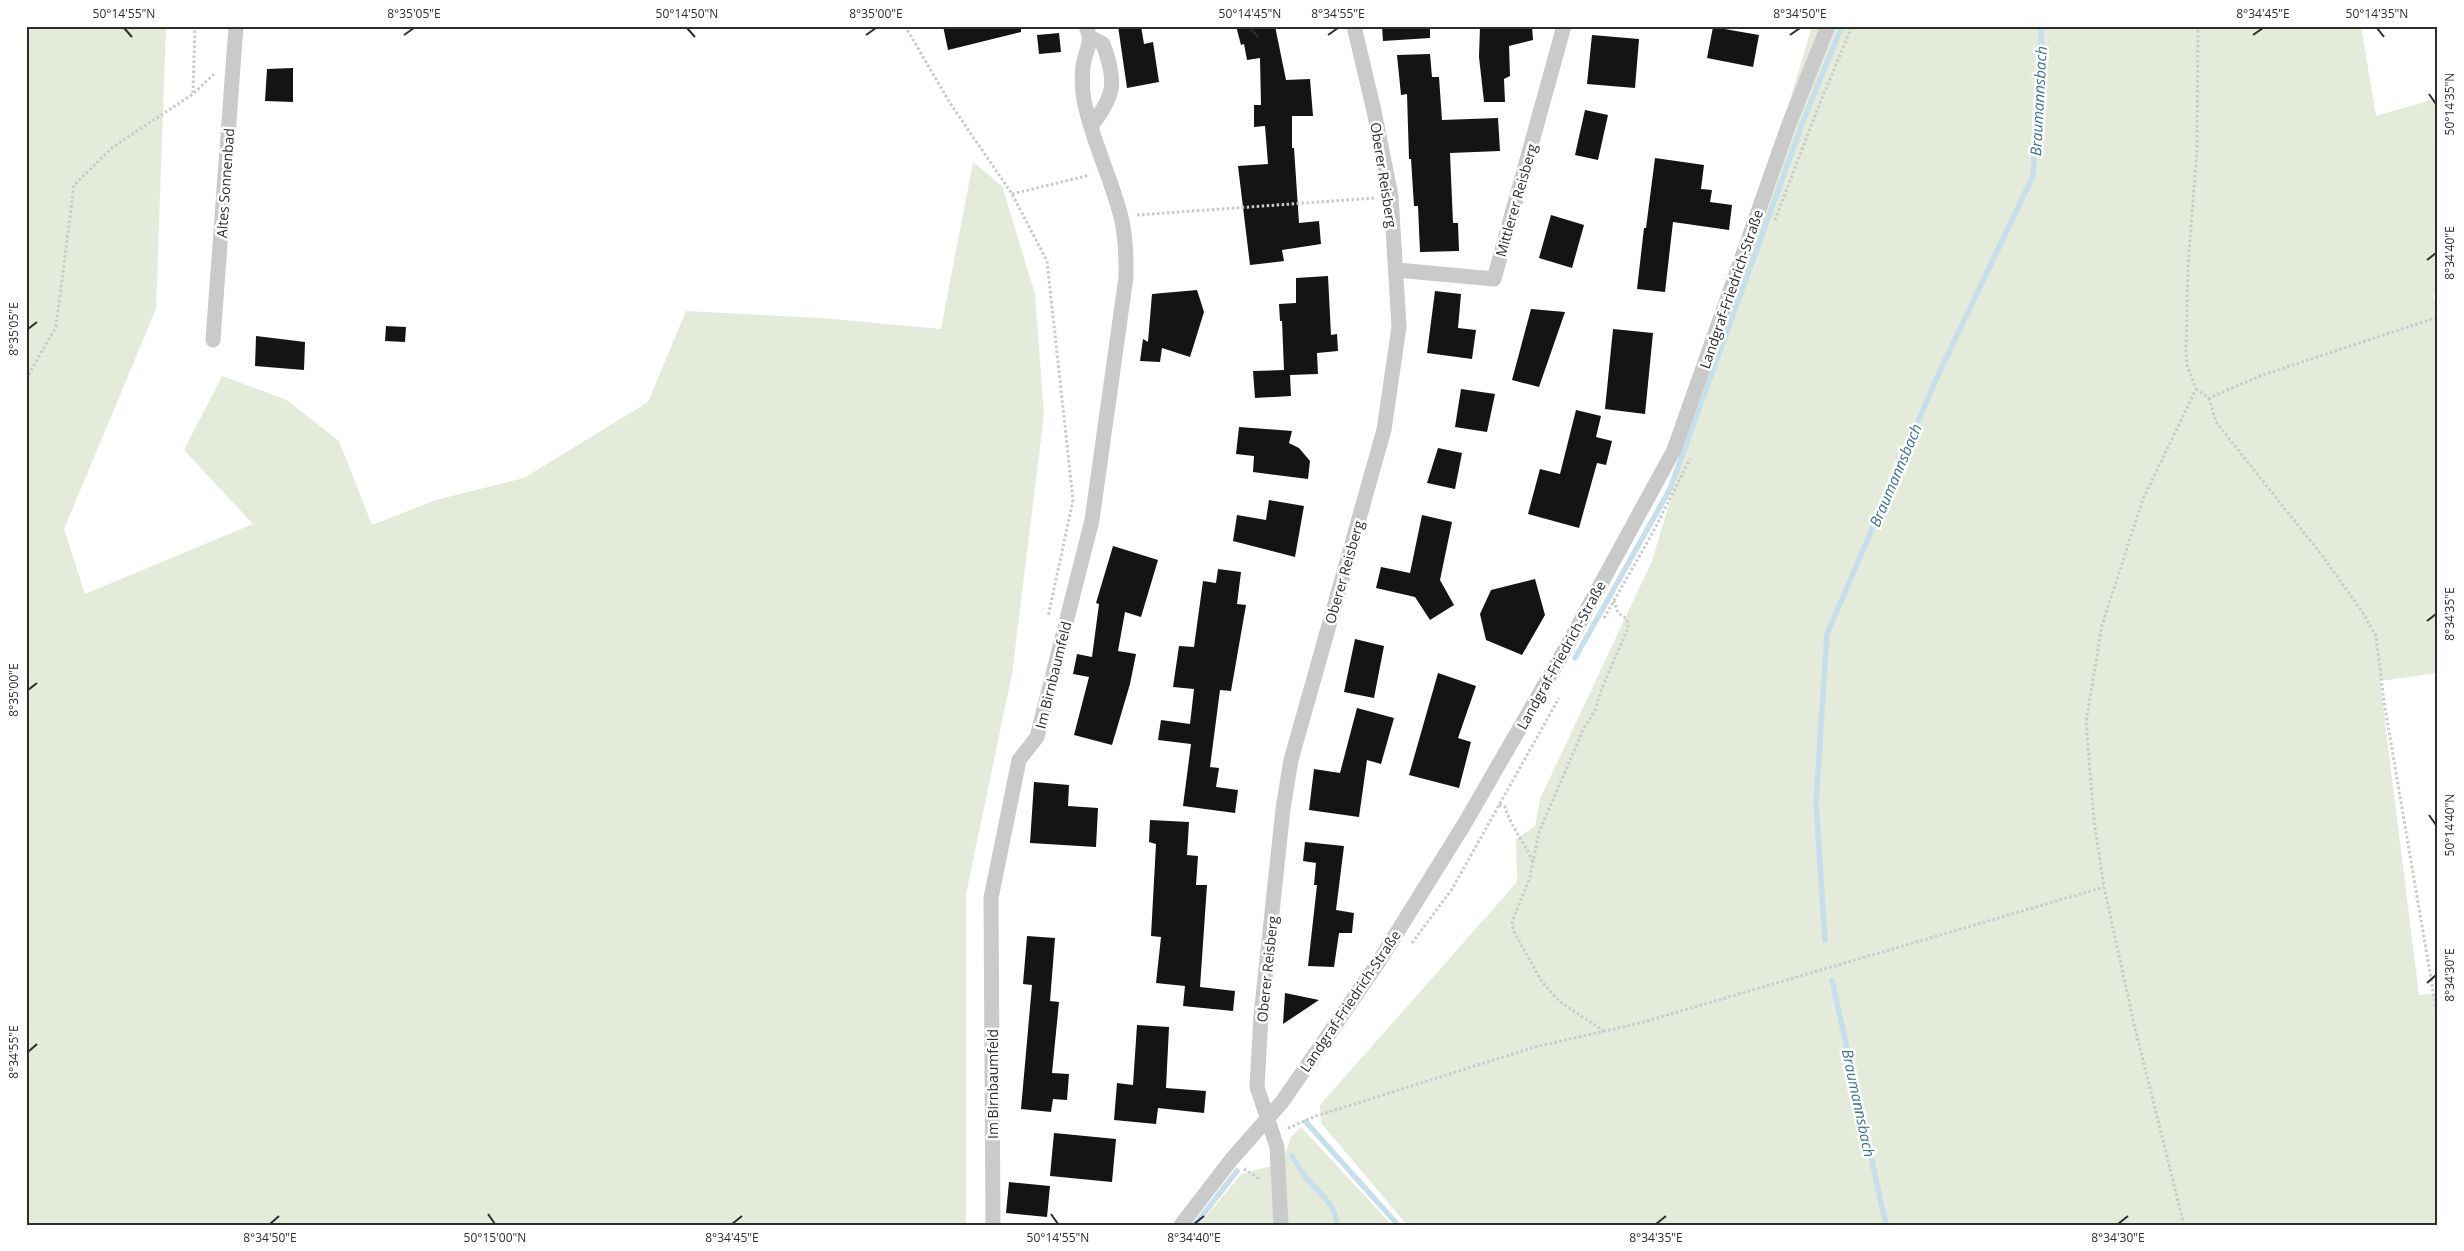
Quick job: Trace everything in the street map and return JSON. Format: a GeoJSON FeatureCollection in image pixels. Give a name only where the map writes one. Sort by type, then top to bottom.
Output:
{"type":"FeatureCollection","features":[{"type":"Feature","properties":{"kind":"street","name":"Altes Sonnenbad"},"geometry":{"type":"LineString","coordinates":[[213,340],[236,26]]}},
{"type":"Feature","properties":{"kind":"street","name":"Oberer Reisberg"},"geometry":{"type":"LineString","coordinates":[[1281,1225],[1280,1167],[1274,1134],[1257,1087],[1262,1016],[1284,809],[1291,760],[1384,430],[1399,327],[1391,196],[1354,26]]}},
{"type":"Feature","properties":{"kind":"street","name":"Mittlerer Reisberg"},"geometry":{"type":"LineString","coordinates":[[1397,270],[1494,279],[1564,26]]}},
{"type":"Feature","properties":{"kind":"street","name":"Landgraf-Friedrich-Straße"},"geometry":{"type":"LineString","coordinates":[[1181,1225],[1231,1160],[1282,1102],[1378,963],[1465,823],[1567,646],[1674,450],[1789,124],[1828,26]]}},
{"type":"Feature","properties":{"kind":"street","name":"Im Birnbaumfeld"},"geometry":{"type":"LineString","coordinates":[[1088,32],[1103,44],[1111,77],[1112,93],[1091,126]]}},
{"type":"Feature","properties":{"kind":"street","name":"Im Birnbaumfeld"},"geometry":{"type":"LineString","coordinates":[[993,1225],[990,898],[1019,760],[1037,737],[1092,520],[1126,278],[1126,244],[1121,216],[1084,99],[1083,64],[1088,52],[1088,32]]}},
{"type":"Feature","properties":{"kind":"path"},"geometry":{"type":"LineString","coordinates":[[26,379],[56,327],[74,185],[113,147],[193,94],[195,26]]}},
{"type":"Feature","properties":{"kind":"path"},"geometry":{"type":"LineString","coordinates":[[906,26],[950,103],[1012,194],[1047,261],[1073,500],[1047,621]]}},
{"type":"Feature","properties":{"kind":"path"},"geometry":{"type":"LineString","coordinates":[[2198,26],[2197,149],[2188,266],[2187,365],[2196,389],[2209,398],[2216,422],[2324,558],[2363,613],[2376,636],[2384,702],[2438,1020]]}},
{"type":"Feature","properties":{"kind":"path"},"geometry":{"type":"LineString","coordinates":[[1012,194],[1081,178],[1105,170]]}},
{"type":"Feature","properties":{"kind":"path"},"geometry":{"type":"LineString","coordinates":[[1121,216],[1391,196]]}},
{"type":"Feature","properties":{"kind":"path"},"geometry":{"type":"LineString","coordinates":[[2209,398],[2260,376],[2438,317]]}},
{"type":"Feature","properties":{"kind":"path"},"geometry":{"type":"LineString","coordinates":[[2184,1225],[2134,1024],[2104,887],[2094,821],[2086,722],[2102,625],[2143,499],[2196,389]]}},
{"type":"Feature","properties":{"kind":"path"},"geometry":{"type":"LineString","coordinates":[[1605,1031],[1559,1000],[1542,982],[1514,932],[1512,922],[1530,877],[1539,832],[1583,730],[1595,710],[1602,688],[1628,628],[1627,619],[1618,613],[1614,601]]}},
{"type":"Feature","properties":{"kind":"path"},"geometry":{"type":"LineString","coordinates":[[1499,805],[1505,808],[1533,862]]}},
{"type":"Feature","properties":{"kind":"path"},"geometry":{"type":"LineString","coordinates":[[1274,1134],[1316,1116],[1535,1047],[1659,1018],[2104,887]]}},
{"type":"Feature","properties":{"kind":"path"},"geometry":{"type":"LineString","coordinates":[[1231,1160],[1280,1193]]}},
{"type":"Feature","properties":{"kind":"green space"},"geometry":{"type":"Polygon","coordinates":[[[26,26],[166,26],[156,309],[64,529],[85,594],[253,524],[184,450],[222,376],[287,400],[339,441],[372,525],[436,500],[524,478],[648,402],[686,311],[822,318],[941,329],[973,162],[1002,186],[1035,294],[1044,415],[1012,674],[966,894],[966,1225],[26,1225],[26,26]]]}},
{"type":"Feature","properties":{"kind":"green space"},"geometry":{"type":"Polygon","coordinates":[[[1812,26],[2361,26],[2376,116],[2438,98],[2438,294],[2433,295],[2438,309],[2438,673],[2380,681],[2419,995],[2438,993],[2438,1225],[1407,1225],[1321,1123],[1320,1105],[1517,882],[1516,839],[1535,826],[1540,799],[1652,561],[1812,26]]]}},
{"type":"Feature","properties":{"kind":"green space"},"geometry":{"type":"Polygon","coordinates":[[[1301,1127],[1392,1225],[1199,1225],[1241,1174],[1282,1163],[1291,1137],[1301,1127]]]}},
{"type":"Feature","properties":{"kind":"building"},"geometry":{"type":"Polygon","coordinates":[[[943,26],[1021,26],[1021,32],[948,50],[943,26]]]}},
{"type":"Feature","properties":{"kind":"building"},"geometry":{"type":"Polygon","coordinates":[[[1118,26],[1141,26],[1144,44],[1153,42],[1159,82],[1127,88],[1118,26]]]}},
{"type":"Feature","properties":{"kind":"building"},"geometry":{"type":"Polygon","coordinates":[[[1236,26],[1275,26],[1286,80],[1310,79],[1313,116],[1292,116],[1292,148],[1294,148],[1299,223],[1319,221],[1321,244],[1282,250],[1284,261],[1250,265],[1238,166],[1268,164],[1265,126],[1254,127],[1254,105],[1261,105],[1260,58],[1247,60],[1244,44],[1241,45],[1236,26]]]}},
{"type":"Feature","properties":{"kind":"building"},"geometry":{"type":"Polygon","coordinates":[[[1382,26],[1430,26],[1430,38],[1383,41],[1382,26]]]}},
{"type":"Feature","properties":{"kind":"building"},"geometry":{"type":"Polygon","coordinates":[[[1480,26],[1532,26],[1533,40],[1509,46],[1510,76],[1504,79],[1505,102],[1484,102],[1479,57],[1480,26]]]}},
{"type":"Feature","properties":{"kind":"building"},"geometry":{"type":"Polygon","coordinates":[[[1713,27],[1759,35],[1753,67],[1707,58],[1713,27]]]}},
{"type":"Feature","properties":{"kind":"building"},"geometry":{"type":"Polygon","coordinates":[[[1059,33],[1061,52],[1039,54],[1037,35],[1059,33]]]}},
{"type":"Feature","properties":{"kind":"building"},"geometry":{"type":"Polygon","coordinates":[[[1592,35],[1639,39],[1635,88],[1587,84],[1592,35]]]}},
{"type":"Feature","properties":{"kind":"building"},"geometry":{"type":"Polygon","coordinates":[[[1430,54],[1432,77],[1439,77],[1442,120],[1498,118],[1500,151],[1450,153],[1453,223],[1458,223],[1459,251],[1420,252],[1418,206],[1414,206],[1411,159],[1409,159],[1407,94],[1401,95],[1397,55],[1430,54]]]}},
{"type":"Feature","properties":{"kind":"building"},"geometry":{"type":"Polygon","coordinates":[[[293,68],[293,102],[265,101],[267,69],[293,68]]]}},
{"type":"Feature","properties":{"kind":"building"},"geometry":{"type":"Polygon","coordinates":[[[1585,110],[1608,115],[1598,160],[1575,155],[1585,110]]]}},
{"type":"Feature","properties":{"kind":"building"},"geometry":{"type":"Polygon","coordinates":[[[1655,158],[1704,165],[1701,189],[1712,190],[1710,202],[1732,205],[1729,230],[1673,222],[1665,292],[1637,289],[1655,158]]]}},
{"type":"Feature","properties":{"kind":"building"},"geometry":{"type":"Polygon","coordinates":[[[1551,215],[1584,225],[1572,268],[1539,258],[1551,215]]]}},
{"type":"Feature","properties":{"kind":"building"},"geometry":{"type":"Polygon","coordinates":[[[1328,276],[1331,335],[1337,334],[1338,351],[1317,353],[1318,374],[1290,375],[1291,396],[1255,398],[1253,371],[1284,370],[1282,321],[1280,321],[1279,304],[1296,303],[1296,278],[1328,276]]]}},
{"type":"Feature","properties":{"kind":"building"},"geometry":{"type":"Polygon","coordinates":[[[1197,290],[1204,312],[1190,357],[1162,348],[1160,362],[1140,361],[1143,339],[1148,342],[1152,294],[1197,290]]]}},
{"type":"Feature","properties":{"kind":"building"},"geometry":{"type":"Polygon","coordinates":[[[1435,291],[1461,294],[1458,328],[1476,330],[1472,359],[1427,353],[1435,291]]]}},
{"type":"Feature","properties":{"kind":"building"},"geometry":{"type":"Polygon","coordinates":[[[1531,309],[1565,312],[1539,387],[1512,380],[1531,309]]]}},
{"type":"Feature","properties":{"kind":"building"},"geometry":{"type":"Polygon","coordinates":[[[386,326],[406,327],[405,342],[385,341],[386,326]]]}},
{"type":"Feature","properties":{"kind":"building"},"geometry":{"type":"Polygon","coordinates":[[[1613,329],[1653,333],[1645,414],[1605,409],[1613,329]]]}},
{"type":"Feature","properties":{"kind":"building"},"geometry":{"type":"Polygon","coordinates":[[[256,336],[305,342],[304,370],[255,366],[256,336]]]}},
{"type":"Feature","properties":{"kind":"building"},"geometry":{"type":"Polygon","coordinates":[[[1461,389],[1495,394],[1487,432],[1455,427],[1461,389]]]}},
{"type":"Feature","properties":{"kind":"building"},"geometry":{"type":"Polygon","coordinates":[[[1576,410],[1601,416],[1596,437],[1612,441],[1606,465],[1597,463],[1579,528],[1528,514],[1540,469],[1560,474],[1576,410]]]}},
{"type":"Feature","properties":{"kind":"building"},"geometry":{"type":"Polygon","coordinates":[[[1239,427],[1292,431],[1289,443],[1299,448],[1310,461],[1308,479],[1253,472],[1254,456],[1236,454],[1239,427]]]}},
{"type":"Feature","properties":{"kind":"building"},"geometry":{"type":"Polygon","coordinates":[[[1438,448],[1462,453],[1455,489],[1427,483],[1438,448]]]}},
{"type":"Feature","properties":{"kind":"building"},"geometry":{"type":"Polygon","coordinates":[[[1269,500],[1304,506],[1295,557],[1233,541],[1237,515],[1266,520],[1269,500]]]}},
{"type":"Feature","properties":{"kind":"building"},"geometry":{"type":"Polygon","coordinates":[[[1422,515],[1452,522],[1440,580],[1454,605],[1430,620],[1415,597],[1376,588],[1381,567],[1410,573],[1422,515]]]}},
{"type":"Feature","properties":{"kind":"building"},"geometry":{"type":"Polygon","coordinates":[[[1113,546],[1158,560],[1141,617],[1125,612],[1118,651],[1136,654],[1130,684],[1112,745],[1074,735],[1089,677],[1073,674],[1077,654],[1092,657],[1099,604],[1096,603],[1113,546]]]}},
{"type":"Feature","properties":{"kind":"building"},"geometry":{"type":"Polygon","coordinates":[[[1218,569],[1241,572],[1237,604],[1246,605],[1231,691],[1220,690],[1210,767],[1219,768],[1216,787],[1238,790],[1235,813],[1183,806],[1191,744],[1158,740],[1161,720],[1190,724],[1194,689],[1173,687],[1179,646],[1194,647],[1203,581],[1216,583],[1218,569]]]}},
{"type":"Feature","properties":{"kind":"building"},"geometry":{"type":"Polygon","coordinates":[[[1535,579],[1545,615],[1522,655],[1486,640],[1480,614],[1491,590],[1535,579]]]}},
{"type":"Feature","properties":{"kind":"building"},"geometry":{"type":"Polygon","coordinates":[[[1355,639],[1384,646],[1374,698],[1344,692],[1355,639]]]}},
{"type":"Feature","properties":{"kind":"building"},"geometry":{"type":"Polygon","coordinates":[[[1438,673],[1476,686],[1458,738],[1471,742],[1459,788],[1409,775],[1438,673]]]}},
{"type":"Feature","properties":{"kind":"building"},"geometry":{"type":"Polygon","coordinates":[[[1357,708],[1394,718],[1381,764],[1367,760],[1359,817],[1309,810],[1314,769],[1340,773],[1357,708]]]}},
{"type":"Feature","properties":{"kind":"building"},"geometry":{"type":"Polygon","coordinates":[[[1034,782],[1069,785],[1068,806],[1098,808],[1096,847],[1030,843],[1034,782]]]}},
{"type":"Feature","properties":{"kind":"building"},"geometry":{"type":"Polygon","coordinates":[[[1150,820],[1189,822],[1187,855],[1198,856],[1196,885],[1207,885],[1200,987],[1235,991],[1233,1011],[1183,1006],[1185,986],[1156,983],[1161,937],[1151,936],[1156,844],[1149,842],[1150,820]]]}},
{"type":"Feature","properties":{"kind":"building"},"geometry":{"type":"Polygon","coordinates":[[[1305,842],[1344,846],[1336,910],[1354,913],[1352,933],[1339,933],[1334,967],[1308,966],[1317,885],[1314,885],[1316,863],[1303,861],[1305,842]]]}},
{"type":"Feature","properties":{"kind":"building"},"geometry":{"type":"Polygon","coordinates":[[[1027,936],[1055,938],[1050,1001],[1059,1002],[1052,1073],[1069,1074],[1067,1100],[1053,1099],[1051,1112],[1021,1109],[1032,985],[1023,984],[1027,936]]]}},
{"type":"Feature","properties":{"kind":"building"},"geometry":{"type":"Polygon","coordinates":[[[1285,993],[1319,1000],[1283,1024],[1285,993]]]}},
{"type":"Feature","properties":{"kind":"building"},"geometry":{"type":"Polygon","coordinates":[[[1137,1025],[1169,1027],[1166,1088],[1206,1091],[1204,1113],[1158,1108],[1156,1124],[1114,1120],[1117,1083],[1133,1085],[1137,1025]]]}},
{"type":"Feature","properties":{"kind":"building"},"geometry":{"type":"Polygon","coordinates":[[[1054,1133],[1116,1139],[1112,1182],[1050,1176],[1054,1133]]]}},
{"type":"Feature","properties":{"kind":"building"},"geometry":{"type":"Polygon","coordinates":[[[1009,1182],[1050,1186],[1047,1217],[1006,1213],[1009,1182]]]}},
{"type":"Feature","properties":{"kind":"waterway"},"geometry":{"type":"LineString","coordinates":[[1575,658],[1670,489],[1804,119],[1842,26]]}},
{"type":"Feature","properties":{"kind":"waterway","name":"Braumannsbach"},"geometry":{"type":"LineString","coordinates":[[1825,940],[1816,803],[1827,634],[1938,375],[2033,176],[2042,26]]}},
{"type":"Feature","properties":{"kind":"waterway","name":"Braumannsbach"},"geometry":{"type":"LineString","coordinates":[[1832,980],[1886,1225]]}},
{"type":"Feature","properties":{"kind":"waterway"},"geometry":{"type":"LineString","coordinates":[[1306,1122],[1398,1225]]}},
{"type":"Feature","properties":{"kind":"waterway"},"geometry":{"type":"LineString","coordinates":[[1292,1156],[1303,1174],[1330,1204],[1336,1217],[1337,1225]]}},
{"type":"Feature","properties":{"kind":"waterway"},"geometry":{"type":"LineString","coordinates":[[1195,1225],[1237,1171]]}}]}
